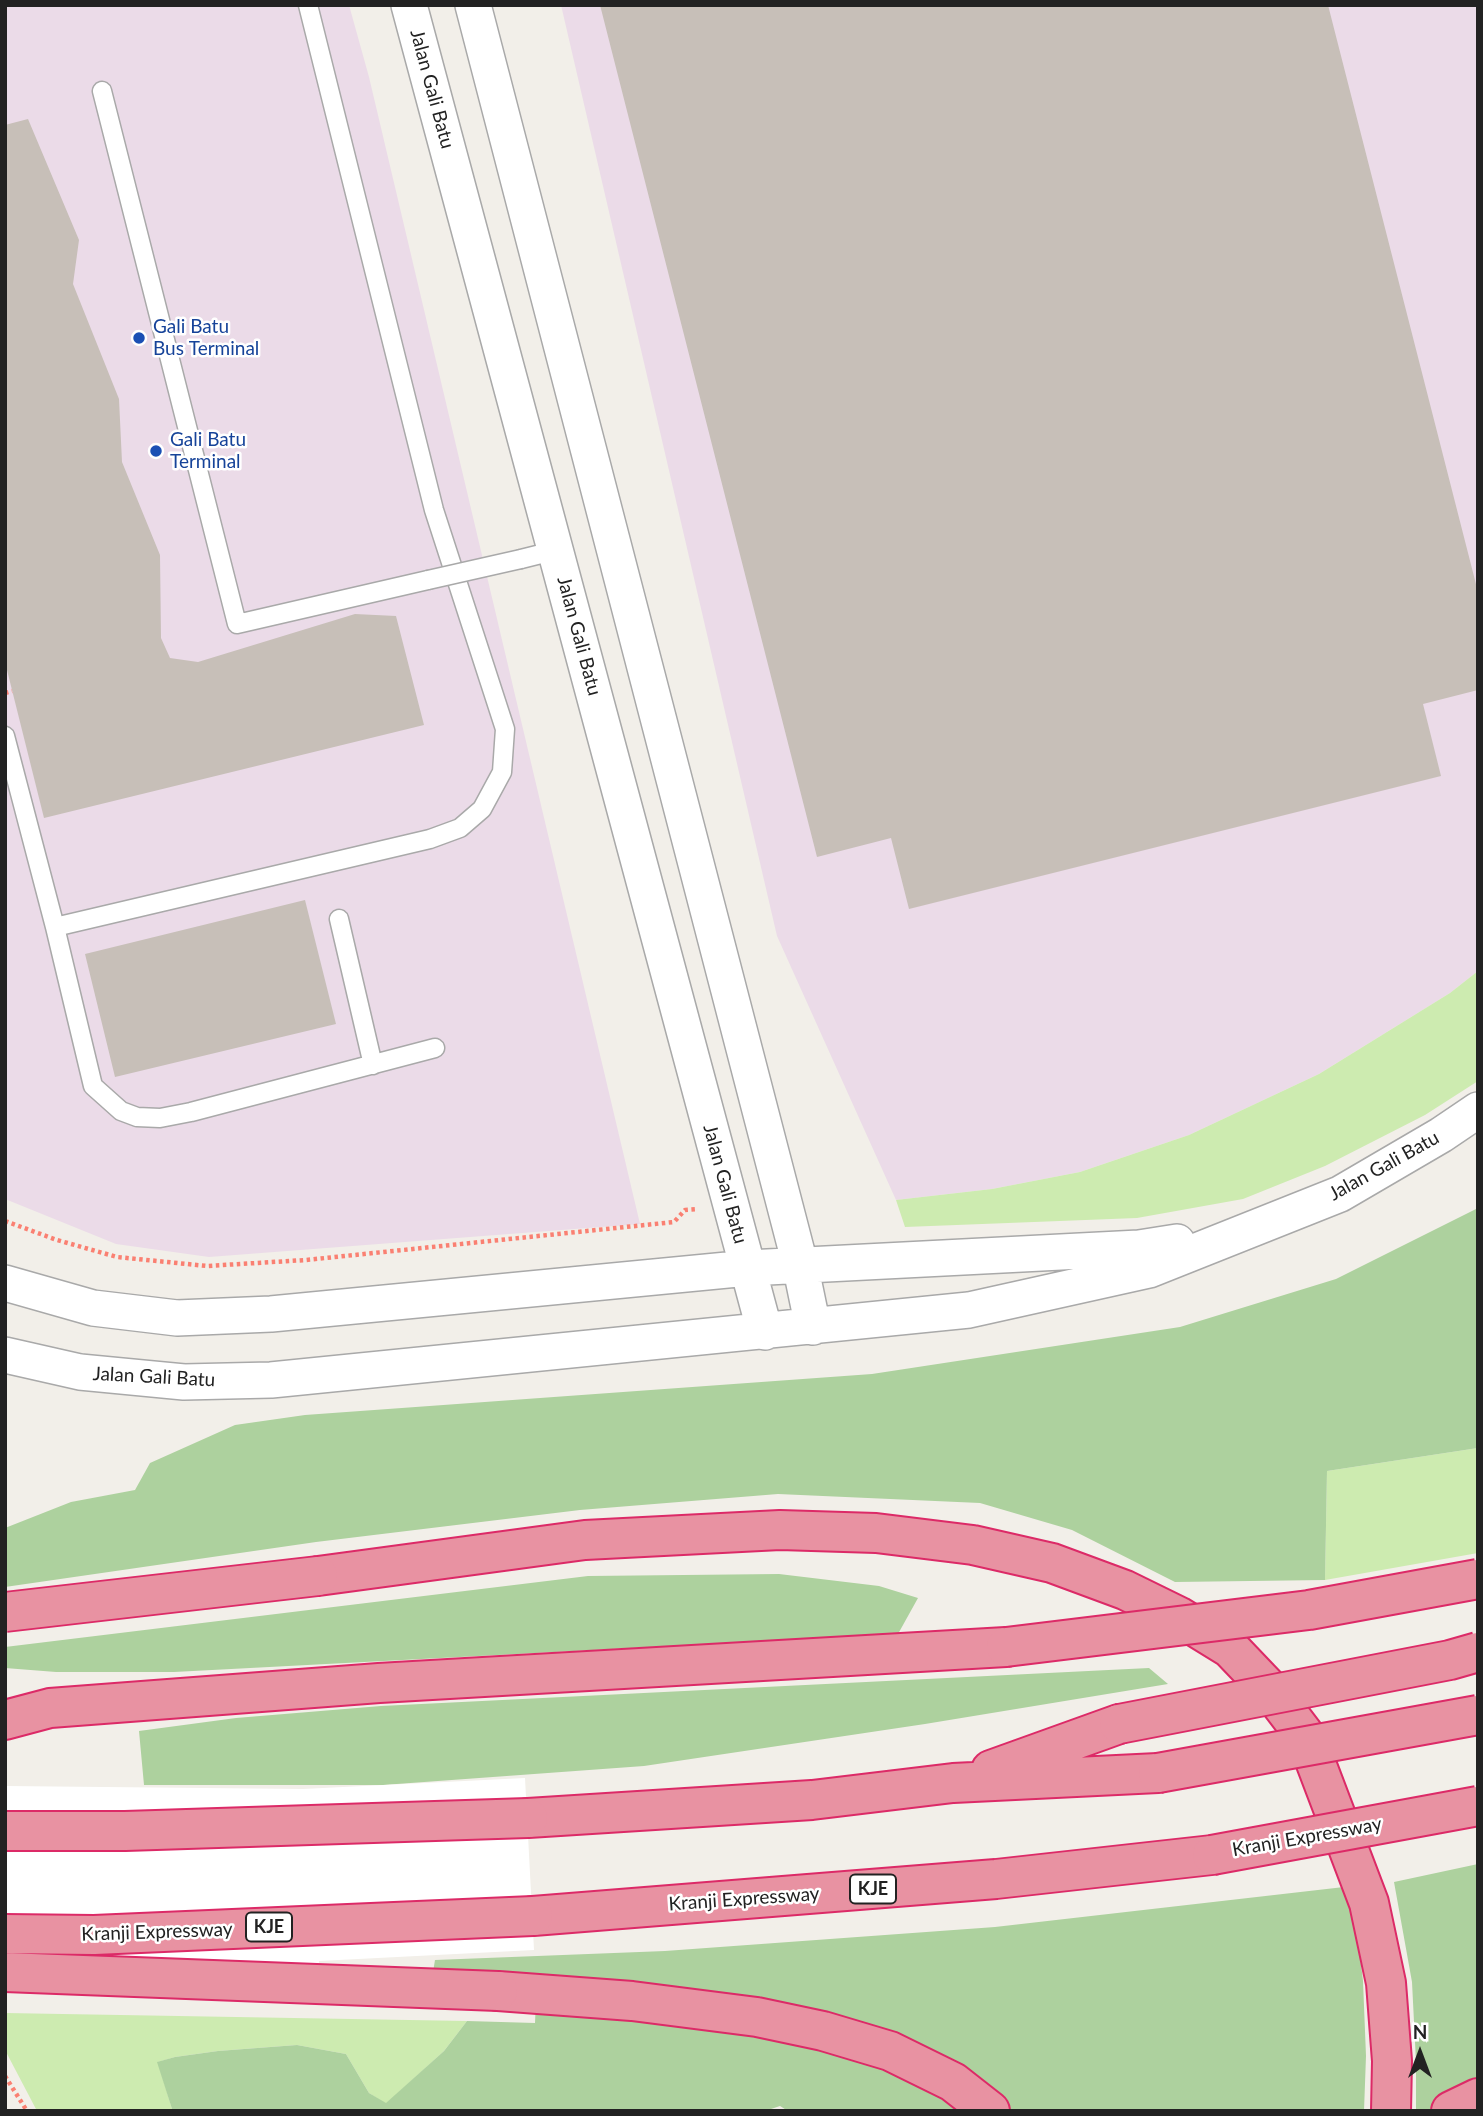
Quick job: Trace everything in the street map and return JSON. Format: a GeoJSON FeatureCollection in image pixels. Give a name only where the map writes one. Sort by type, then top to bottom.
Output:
{"type":"FeatureCollection","features":[{"type":"Feature","properties":{"kind":"highway"},"geometry":{"type":"LineString","coordinates":[[5,1612],[318,1576],[585,1540],[780,1530],[876,1533],[973,1545],[1052,1563],[1125,1590],[1168,1610],[1230,1648],[1271,1691],[1306,1737],[1369,1903],[1386,1983],[1392,2061],[1391,2111]]}},
{"type":"Feature","properties":{"kind":"highway"},"geometry":{"type":"LineString","coordinates":[[5,1720],[50,1708],[366,1684],[1006,1647],[1309,1610],[1478,1579]]}},
{"type":"Feature","properties":{"kind":"highway"},"geometry":{"type":"LineString","coordinates":[[953,1783],[1119,1724],[1450,1660],[1478,1652]]}},
{"type":"Feature","properties":{"kind":"highway"},"geometry":{"type":"LineString","coordinates":[[5,1694],[50,1708]]}},
{"type":"Feature","properties":{"kind":"highway"},"geometry":{"type":"LineString","coordinates":[[5,1831],[125,1831],[528,1818],[812,1800],[953,1783],[1158,1773],[1478,1715]]}},
{"type":"Feature","properties":{"kind":"highway","name":"Kranji Expressway"},"geometry":{"type":"LineString","coordinates":[[5,1934],[94,1935],[533,1916],[996,1879],[1212,1854],[1478,1805]]}},
{"type":"Feature","properties":{"kind":"highway"},"geometry":{"type":"LineString","coordinates":[[5,1972],[498,1991],[632,2001],[757,2017],[822,2031],[890,2051],[953,2082],[990,2111]]}},
{"type":"Feature","properties":{"kind":"highway"},"geometry":{"type":"LineString","coordinates":[[1451,2111],[1478,2098]]}},
{"type":"Feature","properties":{"kind":"street","name":"Jalan Gali Batu"},"geometry":{"type":"LineString","coordinates":[[409,5],[765,1332]]}},
{"type":"Feature","properties":{"kind":"street"},"geometry":{"type":"LineString","coordinates":[[473,5],[800,1264],[813,1327]]}},
{"type":"Feature","properties":{"kind":"street","name":"Jalan Gali Batu"},"geometry":{"type":"LineString","coordinates":[[5,1355],[80,1372],[184,1382],[271,1380],[969,1310],[1149,1270],[1340,1194],[1478,1111]]}},
{"type":"Feature","properties":{"kind":"street","name":"Jalan Gali Batu"},"geometry":{"type":"LineString","coordinates":[[5,1283],[93,1308],[177,1318],[271,1314],[800,1264],[1139,1248],[1246,1230]]}},
{"type":"Feature","properties":{"kind":"lane"},"geometry":{"type":"LineString","coordinates":[[55,927],[430,839],[460,828],[482,809],[502,772],[505,729],[434,510],[308,5]]}},
{"type":"Feature","properties":{"kind":"lane"},"geometry":{"type":"LineString","coordinates":[[102,91],[237,624],[557,550]]}},
{"type":"Feature","properties":{"kind":"lane"},"geometry":{"type":"LineString","coordinates":[[5,736],[93,1086],[121,1111],[137,1117],[191,1112],[435,1048]]}},
{"type":"Feature","properties":{"kind":"lane"},"geometry":{"type":"LineString","coordinates":[[339,919],[373,1065]]}},
{"type":"Feature","properties":{"kind":"path"},"geometry":{"type":"LineString","coordinates":[[5,692],[12,691]]}},
{"type":"Feature","properties":{"kind":"path"},"geometry":{"type":"LineString","coordinates":[[5,1221],[57,1240],[117,1257],[207,1266],[306,1260],[674,1222],[685,1210],[731,1206]]}},
{"type":"Feature","properties":{"kind":"path"},"geometry":{"type":"LineString","coordinates":[[5,2076],[27,2111]]}},
{"type":"Feature","properties":{"kind":"shaded area"},"geometry":{"type":"Polygon","coordinates":[[[5,5],[349,5],[369,77],[640,1224],[209,1257],[116,1244],[5,1199],[5,5]]]}},
{"type":"Feature","properties":{"kind":"shaded area"},"geometry":{"type":"Polygon","coordinates":[[[561,5],[1478,5],[1478,971],[1450,993],[1319,1074],[1189,1135],[1080,1172],[992,1189],[896,1200],[777,936],[561,5]]]}},
{"type":"Feature","properties":{"kind":"green space"},"geometry":{"type":"Polygon","coordinates":[[[1478,971],[1478,1081],[1425,1115],[1325,1166],[1243,1199],[1137,1218],[905,1227],[896,1200],[992,1189],[1080,1172],[1189,1135],[1319,1074],[1450,993],[1478,971]]]}},
{"type":"Feature","properties":{"kind":"green space"},"geometry":{"type":"Polygon","coordinates":[[[1478,1208],[1478,1448],[1327,1471],[1325,1580],[1175,1582],[1072,1530],[980,1503],[778,1494],[580,1510],[316,1542],[5,1587],[5,1528],[71,1502],[135,1490],[150,1463],[235,1425],[305,1415],[872,1374],[1180,1327],[1336,1279],[1478,1208]]]}},
{"type":"Feature","properties":{"kind":"green space"},"geometry":{"type":"Polygon","coordinates":[[[1478,1448],[1478,1553],[1325,1580],[1327,1471],[1478,1448]]]}},
{"type":"Feature","properties":{"kind":"green space"},"geometry":{"type":"Polygon","coordinates":[[[779,1574],[879,1586],[918,1598],[898,1634],[174,1672],[56,1672],[5,1668],[5,1647],[588,1576],[779,1574]]]}},
{"type":"Feature","properties":{"kind":"green space"},"geometry":{"type":"Polygon","coordinates":[[[1149,1668],[1168,1684],[644,1766],[383,1785],[144,1785],[139,1731],[236,1718],[381,1706],[1149,1668]]]}},
{"type":"Feature","properties":{"kind":"green space"},"geometry":{"type":"Polygon","coordinates":[[[1478,1864],[1478,2111],[1416,2111],[1412,1982],[1394,1882],[1478,1864]]]}},
{"type":"Feature","properties":{"kind":"green space"},"geometry":{"type":"Polygon","coordinates":[[[1344,1887],[1356,1923],[1363,1981],[1366,2056],[1364,2111],[788,2111],[780,2106],[765,2111],[175,2111],[172,2109],[157,2062],[218,2051],[297,2045],[346,2054],[369,2093],[386,2103],[444,2051],[467,2021],[535,2023],[537,1977],[433,1972],[435,1960],[665,1951],[995,1927],[1344,1887]]]}},
{"type":"Feature","properties":{"kind":"green space"},"geometry":{"type":"Polygon","coordinates":[[[5,2013],[467,2021],[444,2051],[386,2104],[369,2093],[346,2054],[297,2045],[218,2051],[158,2062],[172,2109],[175,2111],[37,2111],[5,2050],[5,2013]]]}},
{"type":"Feature","properties":{"kind":"pier"},"geometry":{"type":"Polygon","coordinates":[[[525,1778],[534,1950],[319,1961],[319,1969],[496,2008],[5,1992],[5,1786],[303,1789],[525,1778]]]}},
{"type":"Feature","properties":{"kind":"building"},"geometry":{"type":"Polygon","coordinates":[[[600,5],[1328,5],[1478,592],[1478,690],[1423,704],[1441,776],[909,909],[891,838],[817,857],[600,5]]]}},
{"type":"Feature","properties":{"kind":"building"},"geometry":{"type":"Polygon","coordinates":[[[28,119],[79,240],[73,284],[119,399],[122,462],[160,555],[161,638],[170,658],[198,662],[355,614],[396,616],[424,725],[44,818],[5,662],[5,125],[28,119]]]}},
{"type":"Feature","properties":{"kind":"building"},"geometry":{"type":"Polygon","coordinates":[[[305,900],[336,1024],[115,1077],[85,954],[305,900]]]}},
{"type":"Feature","properties":{"kind":"place","name":"Gali Batu Bus Terminal"},"geometry":{"type":"Point","coordinates":[139,338]}},
{"type":"Feature","properties":{"kind":"place","name":"Gali Batu Terminal"},"geometry":{"type":"Point","coordinates":[156,451]}}]}
